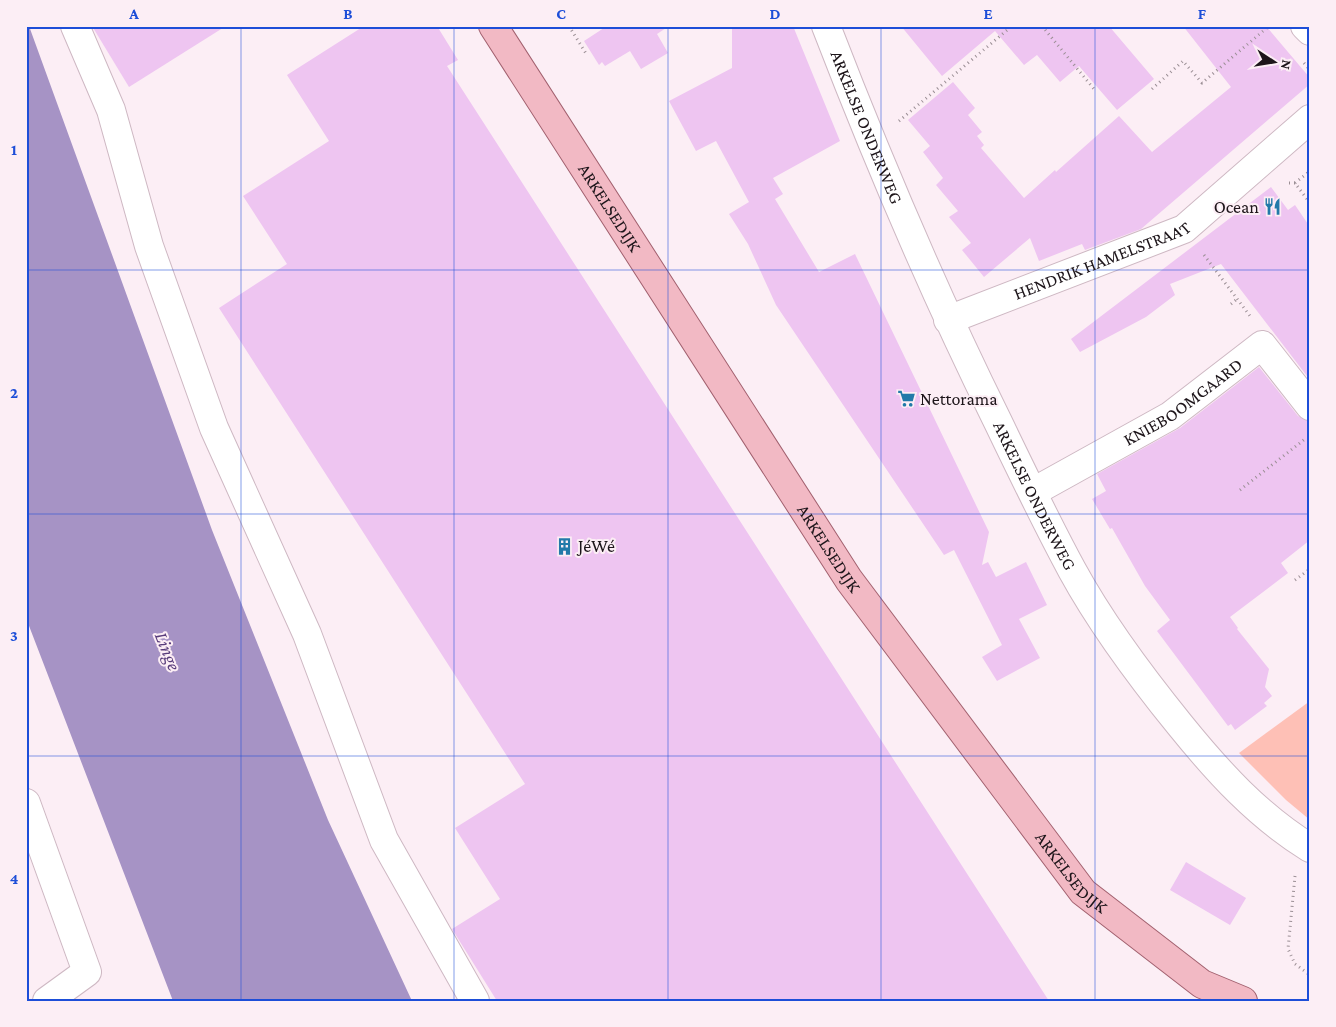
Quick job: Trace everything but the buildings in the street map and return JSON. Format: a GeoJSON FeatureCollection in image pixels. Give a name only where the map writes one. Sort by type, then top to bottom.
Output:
{"type":"FeatureCollection","features":[{"type":"Feature","properties":{"kind":"main road","name":"ARKELSEDIJK"},"geometry":{"type":"LineString","coordinates":[[493,26],[850,580],[1082,892],[1202,984],[1243,1001]]}},
{"type":"Feature","properties":{"kind":"street"},"geometry":{"type":"LineString","coordinates":[[75,26],[112,110],[149,246],[214,428],[307,634],[384,840],[475,1001]]}},
{"type":"Feature","properties":{"kind":"street","name":"ARKELSE ONDERWEG"},"geometry":{"type":"LineString","coordinates":[[826,26],[871,144],[948,320],[1073,571],[1155,694],[1203,753],[1250,803],[1292,837],[1303,859]]}},
{"type":"Feature","properties":{"kind":"street"},"geometry":{"type":"LineString","coordinates":[[1305,26],[1310,32]]}},
{"type":"Feature","properties":{"kind":"street","name":"HENDRIK HAMELSTRAAT"},"geometry":{"type":"LineString","coordinates":[[948,320],[1184,229],[1310,119]]}},
{"type":"Feature","properties":{"kind":"street"},"geometry":{"type":"LineString","coordinates":[[1262,345],[1310,406]]}},
{"type":"Feature","properties":{"kind":"street","name":"KNIEBOOMGAARD"},"geometry":{"type":"LineString","coordinates":[[1032,492],[1170,416],[1262,345]]}},
{"type":"Feature","properties":{"kind":"street"},"geometry":{"type":"LineString","coordinates":[[26,803],[87,972],[48,1001]]}},
{"type":"Feature","properties":{"kind":"path"},"geometry":{"type":"LineString","coordinates":[[569,26],[587,55]]}},
{"type":"Feature","properties":{"kind":"path"},"geometry":{"type":"LineString","coordinates":[[893,126],[1012,26]]}},
{"type":"Feature","properties":{"kind":"path"},"geometry":{"type":"LineString","coordinates":[[1042,26],[1094,89]]}},
{"type":"Feature","properties":{"kind":"path"},"geometry":{"type":"LineString","coordinates":[[1152,89],[1183,61],[1202,84],[1269,26]]}},
{"type":"Feature","properties":{"kind":"path"},"geometry":{"type":"LineString","coordinates":[[1295,183],[1310,171]]}},
{"type":"Feature","properties":{"kind":"path"},"geometry":{"type":"LineString","coordinates":[[1184,229],[1258,325],[1262,345]]}},
{"type":"Feature","properties":{"kind":"path"},"geometry":{"type":"LineString","coordinates":[[1230,304],[1237,299]]}},
{"type":"Feature","properties":{"kind":"path"},"geometry":{"type":"LineString","coordinates":[[1240,490],[1310,435]]}},
{"type":"Feature","properties":{"kind":"path"},"geometry":{"type":"LineString","coordinates":[[1295,580],[1310,569]]}},
{"type":"Feature","properties":{"kind":"path"},"geometry":{"type":"LineString","coordinates":[[1303,859],[1288,949],[1295,964],[1310,975]]}},
{"type":"Feature","properties":{"kind":"shaded area"},"geometry":{"type":"Polygon","coordinates":[[[1310,701],[1310,820],[1286,800],[1239,753],[1310,701]]]}},
{"type":"Feature","properties":{"kind":"water","name":"Linge"},"geometry":{"type":"Polygon","coordinates":[[[26,26],[29,26],[212,530],[328,820],[412,1001],[173,1001],[26,618],[26,26]]]}},
{"type":"Feature","properties":{"kind":"place","name":"Ocean"},"geometry":{"type":"Point","coordinates":[1273,207]}},
{"type":"Feature","properties":{"kind":"place","name":"Nettorama"},"geometry":{"type":"Point","coordinates":[906,399]}},
{"type":"Feature","properties":{"kind":"place","name":"JéWé"},"geometry":{"type":"Point","coordinates":[564,546]}}]}
